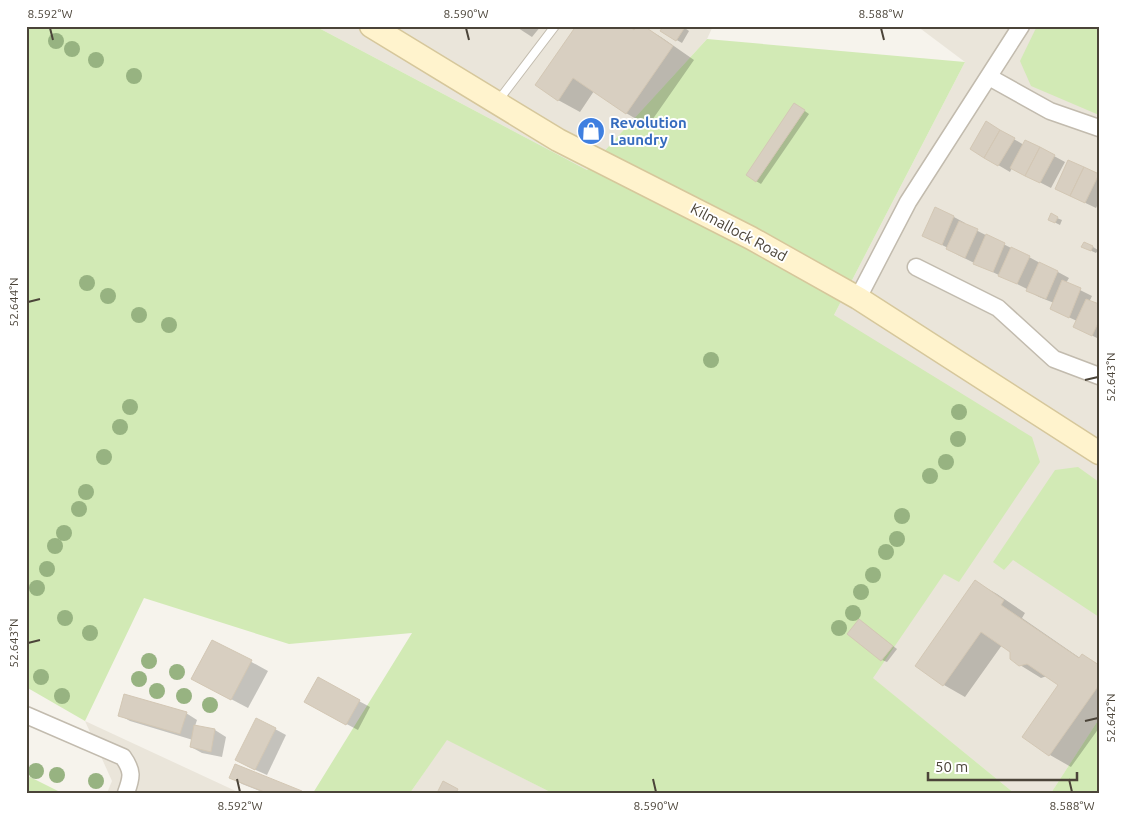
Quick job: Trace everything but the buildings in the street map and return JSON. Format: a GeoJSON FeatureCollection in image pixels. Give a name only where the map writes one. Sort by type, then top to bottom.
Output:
{"type":"FeatureCollection","features":[{"type":"Feature","properties":{"kind":"main road","name":"Kilmallock Road"},"geometry":{"type":"LineString","coordinates":[[371,26],[558,140],[752,238],[858,298],[1099,453]]}},
{"type":"Feature","properties":{"kind":"street"},"geometry":{"type":"LineString","coordinates":[[858,298],[908,202],[1020,26]]}},
{"type":"Feature","properties":{"kind":"street"},"geometry":{"type":"LineString","coordinates":[[989,77],[1050,111],[1099,128]]}},
{"type":"Feature","properties":{"kind":"street"},"geometry":{"type":"LineString","coordinates":[[916,267],[996,310],[1054,359],[1099,376]]}},
{"type":"Feature","properties":{"kind":"street"},"geometry":{"type":"LineString","coordinates":[[26,715],[123,757],[130,767],[131,780],[126,793]]}},
{"type":"Feature","properties":{"kind":"lane"},"geometry":{"type":"LineString","coordinates":[[497,103],[555,26]]}},
{"type":"Feature","properties":{"kind":"shaded area"},"geometry":{"type":"Polygon","coordinates":[[[315,26],[713,26],[707,39],[587,170],[315,26]]]}},
{"type":"Feature","properties":{"kind":"shaded area"},"geometry":{"type":"Polygon","coordinates":[[[917,26],[1099,26],[1099,719],[1051,793],[1014,793],[827,641],[834,315],[965,62],[917,26]]]}},
{"type":"Feature","properties":{"kind":"shaded area"},"geometry":{"type":"Polygon","coordinates":[[[85,721],[240,793],[107,793],[112,781],[85,721]]]}},
{"type":"Feature","properties":{"kind":"shaded area"},"geometry":{"type":"Polygon","coordinates":[[[447,739],[552,793],[410,793],[447,739]]]}},
{"type":"Feature","properties":{"kind":"green space"},"geometry":{"type":"Polygon","coordinates":[[[26,26],[315,26],[587,170],[707,39],[965,62],[834,315],[1032,437],[1040,462],[959,582],[944,574],[873,678],[1014,793],[552,793],[447,740],[410,793],[313,793],[412,633],[289,644],[144,598],[85,721],[26,687],[26,26]]]}},
{"type":"Feature","properties":{"kind":"green space"},"geometry":{"type":"Polygon","coordinates":[[[1037,26],[1099,26],[1099,115],[1031,86],[1020,61],[1037,26]]]}},
{"type":"Feature","properties":{"kind":"green space"},"geometry":{"type":"Polygon","coordinates":[[[1078,467],[1099,482],[1099,617],[1013,560],[1004,570],[993,562],[1055,470],[1078,467]]]}},
{"type":"Feature","properties":{"kind":"green space"},"geometry":{"type":"Polygon","coordinates":[[[1099,719],[1099,793],[1051,793],[1099,719]]]}},
{"type":"Feature","properties":{"kind":"green space"},"geometry":{"type":"Polygon","coordinates":[[[26,775],[62,793],[26,793],[26,775]]]}},
{"type":"Feature","properties":{"kind":"place","name":"Revolution Laundry"},"geometry":{"type":"Point","coordinates":[591,131]}}]}
